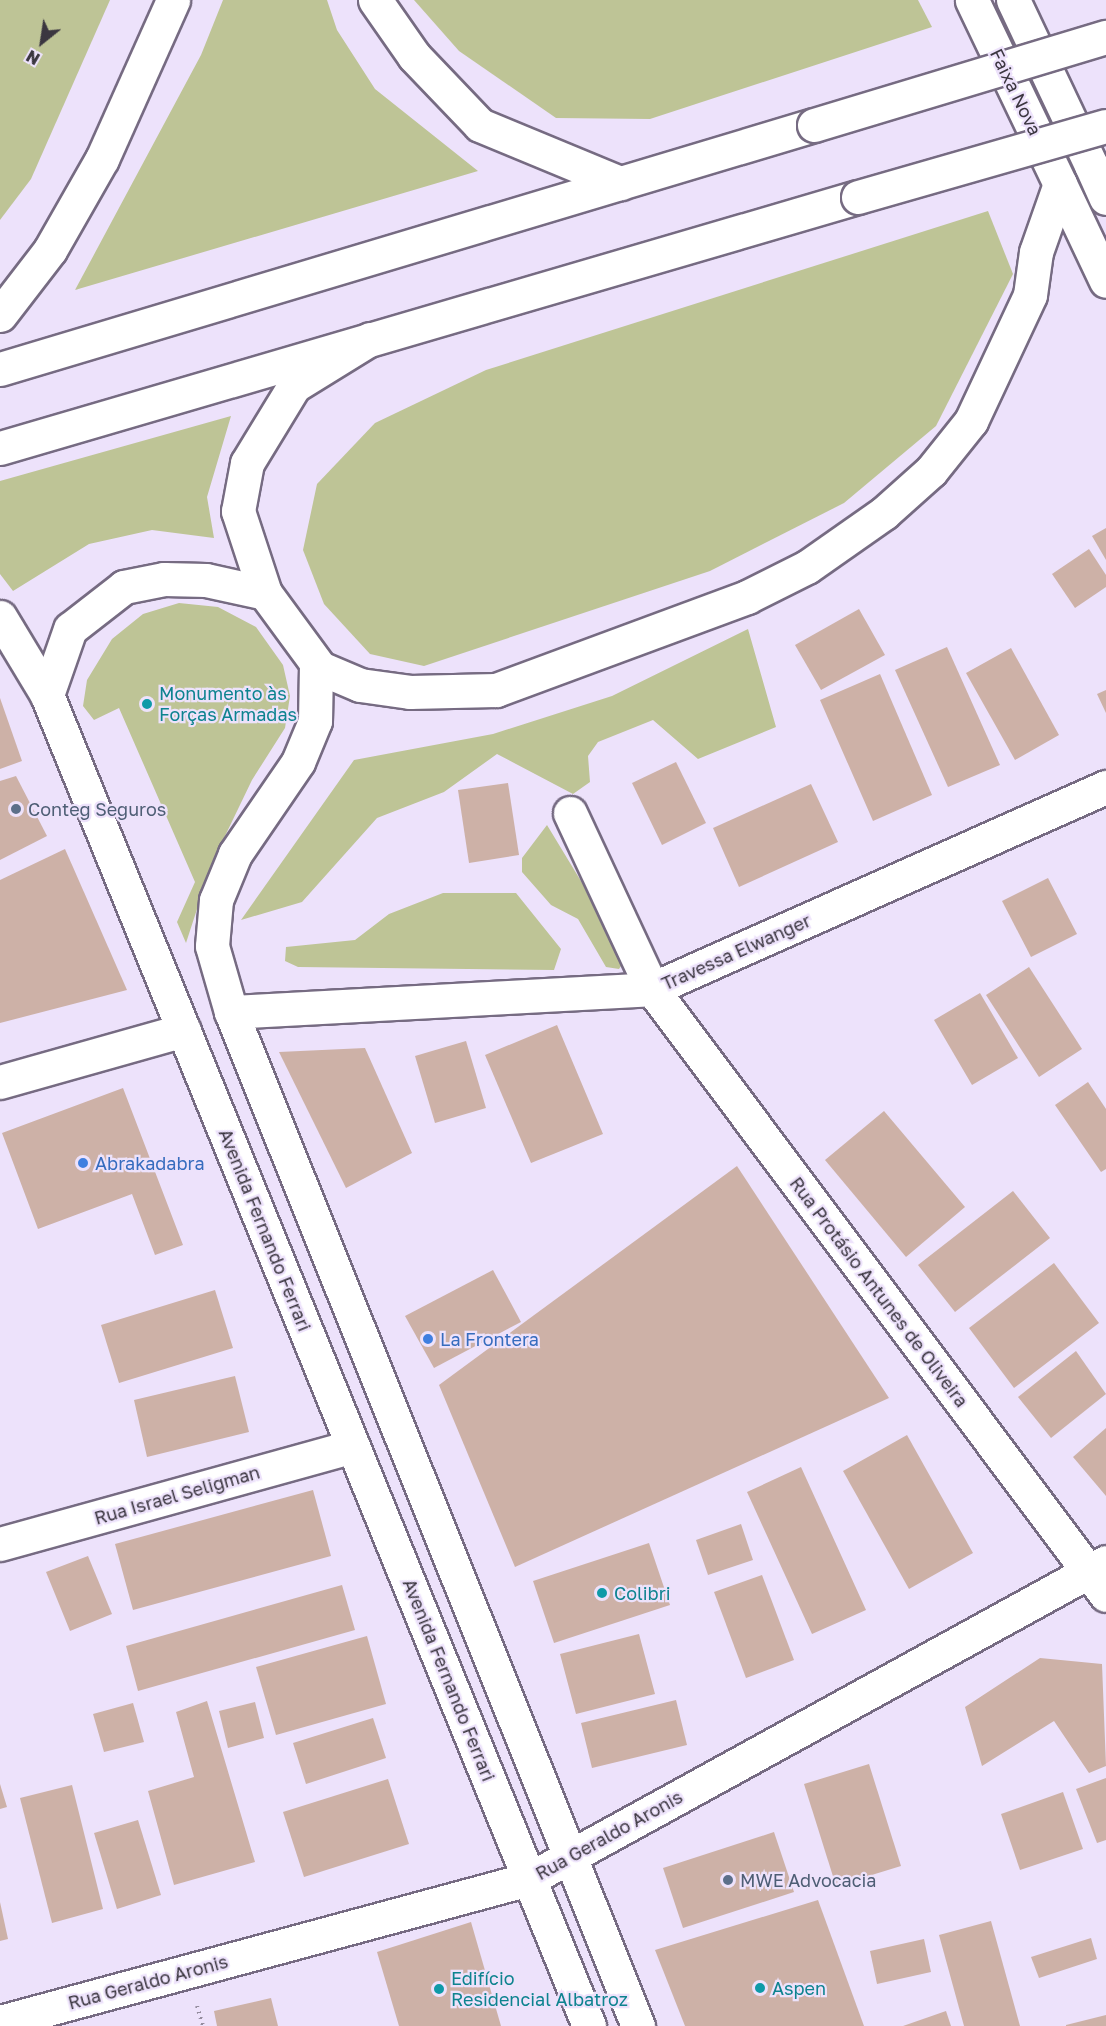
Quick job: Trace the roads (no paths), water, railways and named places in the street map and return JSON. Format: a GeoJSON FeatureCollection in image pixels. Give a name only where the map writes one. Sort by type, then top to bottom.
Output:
{"type":"FeatureCollection","features":[{"type":"Feature","properties":{"kind":"main road"},"geometry":{"type":"LineString","coordinates":[[0,315],[50,250],[102,159],[173,0]]}},
{"type":"Feature","properties":{"kind":"main road"},"geometry":{"type":"LineString","coordinates":[[375,0],[414,56],[480,125],[621,183]]}},
{"type":"Feature","properties":{"kind":"main road","name":"Faixa Nova"},"geometry":{"type":"LineString","coordinates":[[972,0],[1106,281]]}},
{"type":"Feature","properties":{"kind":"main road","name":"Faixa Nova"},"geometry":{"type":"LineString","coordinates":[[1012,0],[1098,174],[1106,198]]}},
{"type":"Feature","properties":{"kind":"main road"},"geometry":{"type":"LineString","coordinates":[[0,369],[1106,37]]}},
{"type":"Feature","properties":{"kind":"main road"},"geometry":{"type":"LineString","coordinates":[[0,448],[1106,126]]}},
{"type":"Feature","properties":{"kind":"main road"},"geometry":{"type":"LineString","coordinates":[[370,339],[294,386],[247,464],[238,511],[265,593],[316,665],[360,686],[410,692],[496,690],[747,597],[807,567],[900,499],[931,471],[971,421],[1030,295],[1036,252],[1060,184]]}},
{"type":"Feature","properties":{"kind":"main road"},"geometry":{"type":"LineString","coordinates":[[47,695],[70,628],[124,587],[164,579],[206,580],[265,593]]}},
{"type":"Feature","properties":{"kind":"main road","name":"Avenida Fernando Ferrari"},"geometry":{"type":"LineString","coordinates":[[0,617],[47,695],[589,2026]]}},
{"type":"Feature","properties":{"kind":"main road"},"geometry":{"type":"LineString","coordinates":[[316,665],[315,721],[298,762],[235,854],[216,900],[212,946],[231,1012],[638,2026]]}},
{"type":"Feature","properties":{"kind":"main road","name":"Travessa Elwanger"},"geometry":{"type":"LineString","coordinates":[[231,1012],[652,990],[1106,787]]}},
{"type":"Feature","properties":{"kind":"main road","name":"Rua Protásio Antunes de Oliveira"},"geometry":{"type":"LineString","coordinates":[[570,813],[652,990],[1100,1576]]}},
{"type":"Feature","properties":{"kind":"main road"},"geometry":{"type":"LineString","coordinates":[[0,1082],[184,1030]]}},
{"type":"Feature","properties":{"kind":"main road","name":"Rua Israel Seligman"},"geometry":{"type":"LineString","coordinates":[[0,1544],[353,1446]]}},
{"type":"Feature","properties":{"kind":"main road","name":"Rua Geraldo Aronis"},"geometry":{"type":"LineString","coordinates":[[0,2022],[529,1879],[1100,1576]]}},
{"type":"Feature","properties":{"kind":"place","name":"Monumento às Forças Armadas"},"geometry":{"type":"Point","coordinates":[147,704]}},
{"type":"Feature","properties":{"kind":"place","name":"Conteg Seguros"},"geometry":{"type":"Point","coordinates":[16,809]}},
{"type":"Feature","properties":{"kind":"place","name":"Abrakadabra"},"geometry":{"type":"Point","coordinates":[83,1163]}},
{"type":"Feature","properties":{"kind":"place","name":"La Frontera"},"geometry":{"type":"Point","coordinates":[428,1339]}},
{"type":"Feature","properties":{"kind":"place","name":"Colibri"},"geometry":{"type":"Point","coordinates":[602,1593]}},
{"type":"Feature","properties":{"kind":"place","name":"MWE Advocacia"},"geometry":{"type":"Point","coordinates":[728,1880]}},
{"type":"Feature","properties":{"kind":"place","name":"Aspen"},"geometry":{"type":"Point","coordinates":[760,1988]}},
{"type":"Feature","properties":{"kind":"place","name":"Edifício Residencial Albatroz"},"geometry":{"type":"Point","coordinates":[439,1989]}}]}
